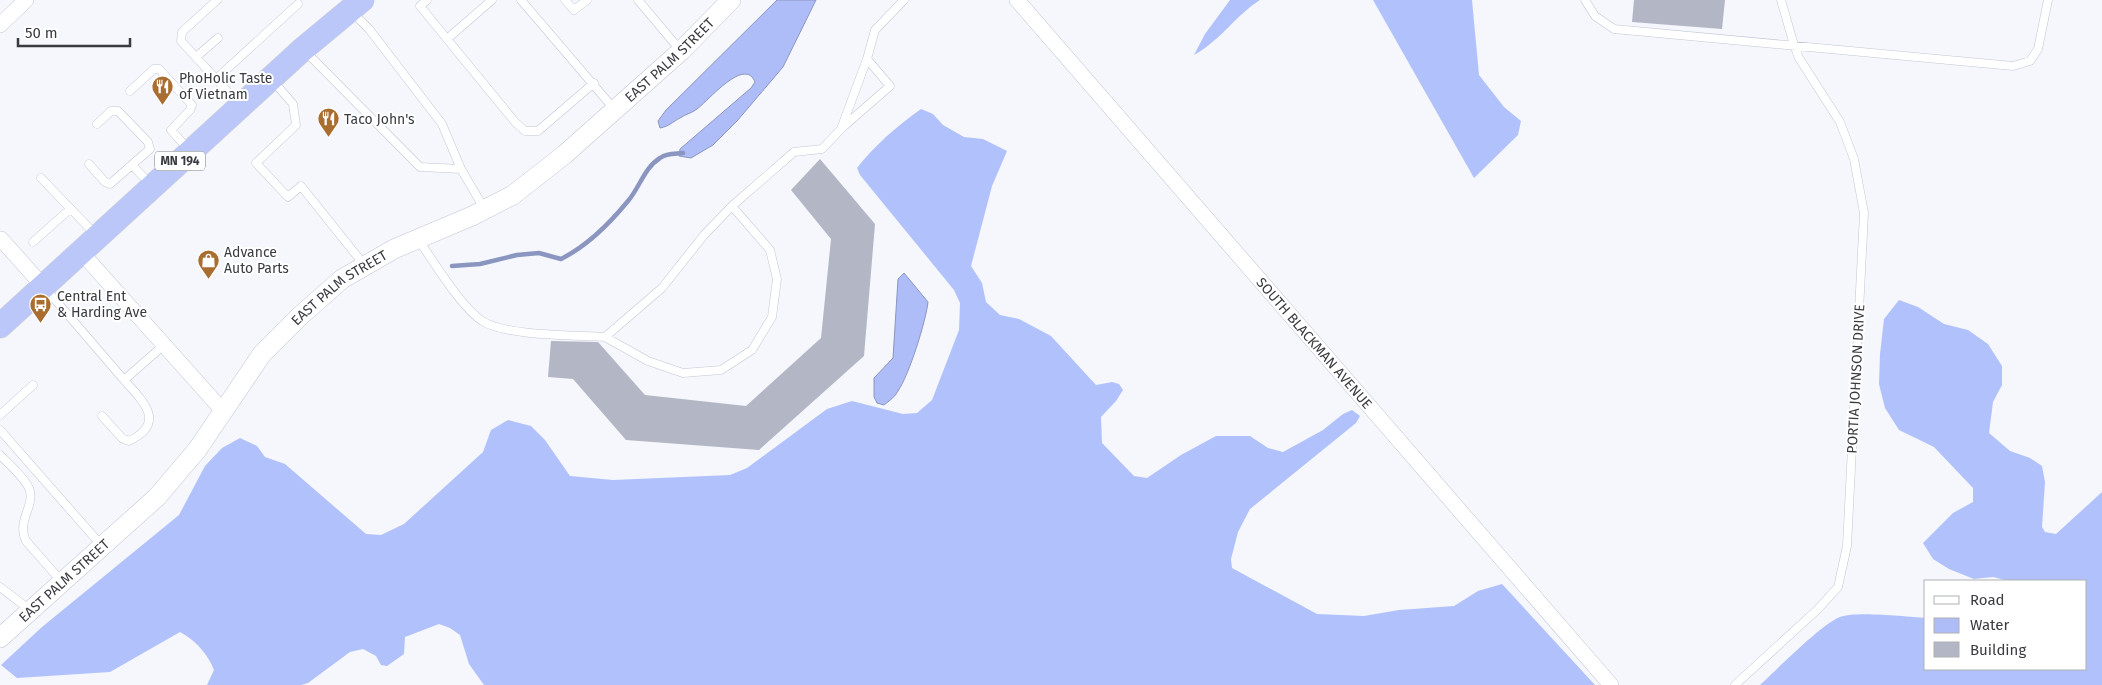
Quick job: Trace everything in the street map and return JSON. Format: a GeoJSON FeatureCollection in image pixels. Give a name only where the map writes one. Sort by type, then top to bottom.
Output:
{"type":"FeatureCollection","features":[{"type":"Feature","properties":{"kind":"highway","name":"MN 194"},"geometry":{"type":"LineString","coordinates":[[0,326],[303,49],[356,5]]}},
{"type":"Feature","properties":{"kind":"street"},"geometry":{"type":"LineString","coordinates":[[0,25],[26,0]]}},
{"type":"Feature","properties":{"kind":"street","name":"EAST PALM STREET"},"geometry":{"type":"LineString","coordinates":[[0,638],[157,497],[198,450],[262,354],[300,316],[342,279],[394,249],[485,210],[513,195],[564,155],[615,110],[681,51],[732,0]]}},
{"type":"Feature","properties":{"kind":"street","name":"SOUTH BLACKMAN AVENUE"},"geometry":{"type":"LineString","coordinates":[[1017,0],[1611,685]]}},
{"type":"Feature","properties":{"kind":"street"},"geometry":{"type":"LineString","coordinates":[[1,239],[44,286]]}},
{"type":"Feature","properties":{"kind":"street"},"geometry":{"type":"LineString","coordinates":[[90,245],[164,345],[223,411]]}},
{"type":"Feature","properties":{"kind":"lane"},"geometry":{"type":"LineString","coordinates":[[217,0],[182,32],[181,41],[240,106]]}},
{"type":"Feature","properties":{"kind":"lane"},"geometry":{"type":"LineString","coordinates":[[427,0],[420,6],[514,122],[525,131],[538,130],[594,83]]}},
{"type":"Feature","properties":{"kind":"lane"},"geometry":{"type":"LineString","coordinates":[[447,39],[492,0]]}},
{"type":"Feature","properties":{"kind":"lane"},"geometry":{"type":"LineString","coordinates":[[521,0],[594,83],[615,110]]}},
{"type":"Feature","properties":{"kind":"lane"},"geometry":{"type":"LineString","coordinates":[[565,0],[574,10],[586,0]]}},
{"type":"Feature","properties":{"kind":"lane"},"geometry":{"type":"LineString","coordinates":[[638,0],[681,51]]}},
{"type":"Feature","properties":{"kind":"lane"},"geometry":{"type":"LineString","coordinates":[[841,128],[867,60],[875,30],[904,0]]}},
{"type":"Feature","properties":{"kind":"lane"},"geometry":{"type":"LineString","coordinates":[[1585,0],[1595,16],[1614,29],[2013,66],[2030,61],[2038,49],[2048,0]]}},
{"type":"Feature","properties":{"kind":"lane","name":"PORTIA JOHNSON DRIVE"},"geometry":{"type":"LineString","coordinates":[[1735,685],[1838,588],[1847,546],[1864,213],[1854,159],[1840,122],[1808,74],[1794,45],[1781,0]]}},
{"type":"Feature","properties":{"kind":"lane"},"geometry":{"type":"LineString","coordinates":[[216,78],[298,4]]}},
{"type":"Feature","properties":{"kind":"lane"},"geometry":{"type":"LineString","coordinates":[[356,5],[369,29],[442,124],[461,169],[485,210]]}},
{"type":"Feature","properties":{"kind":"lane"},"geometry":{"type":"LineString","coordinates":[[196,57],[218,38]]}},
{"type":"Feature","properties":{"kind":"lane"},"geometry":{"type":"LineString","coordinates":[[303,49],[420,167],[461,169]]}},
{"type":"Feature","properties":{"kind":"lane"},"geometry":{"type":"LineString","coordinates":[[605,336],[662,288],[704,235],[732,206],[794,152],[822,149],[841,128],[890,86],[867,60]]}},
{"type":"Feature","properties":{"kind":"lane"},"geometry":{"type":"LineString","coordinates":[[130,91],[154,69],[159,69],[192,105],[190,110],[171,130],[190,152]]}},
{"type":"Feature","properties":{"kind":"lane"},"geometry":{"type":"LineString","coordinates":[[271,79],[293,104],[296,125],[256,163],[288,197],[301,186],[365,266]]}},
{"type":"Feature","properties":{"kind":"lane"},"geometry":{"type":"LineString","coordinates":[[89,164],[110,184],[150,149],[148,142],[118,111],[111,111],[97,124]]}},
{"type":"Feature","properties":{"kind":"lane"},"geometry":{"type":"LineString","coordinates":[[132,165],[152,186]]}},
{"type":"Feature","properties":{"kind":"lane"},"geometry":{"type":"LineString","coordinates":[[41,178],[70,209],[90,245]]}},
{"type":"Feature","properties":{"kind":"lane"},"geometry":{"type":"LineString","coordinates":[[418,239],[461,300],[484,322],[514,331],[605,336],[648,361],[683,373],[721,370],[752,350],[772,317],[777,279],[770,250],[732,206]]}},
{"type":"Feature","properties":{"kind":"lane"},"geometry":{"type":"LineString","coordinates":[[33,242],[70,209]]}},
{"type":"Feature","properties":{"kind":"lane"},"geometry":{"type":"LineString","coordinates":[[44,286],[146,405],[151,416],[147,427],[138,437],[130,441],[122,438],[102,416]]}},
{"type":"Feature","properties":{"kind":"lane"},"geometry":{"type":"LineString","coordinates":[[124,380],[164,345]]}},
{"type":"Feature","properties":{"kind":"lane"},"geometry":{"type":"LineString","coordinates":[[0,415],[33,385]]}},
{"type":"Feature","properties":{"kind":"lane"},"geometry":{"type":"LineString","coordinates":[[0,430],[102,546]]}},
{"type":"Feature","properties":{"kind":"lane"},"geometry":{"type":"LineString","coordinates":[[0,455],[28,486],[31,494],[23,520],[22,533],[26,541],[62,582]]}},
{"type":"Feature","properties":{"kind":"lane"},"geometry":{"type":"LineString","coordinates":[[0,587],[30,610]]}},
{"type":"Feature","properties":{"kind":"shaded area"},"geometry":{"type":"Polygon","coordinates":[[[1230,0],[1260,0],[1243,13],[1212,43],[1194,55],[1205,34],[1230,0]]]}},
{"type":"Feature","properties":{"kind":"shaded area"},"geometry":{"type":"Polygon","coordinates":[[[1373,0],[1472,0],[1479,75],[1504,107],[1521,121],[1518,135],[1474,178],[1373,0]]]}},
{"type":"Feature","properties":{"kind":"shaded area"},"geometry":{"type":"Polygon","coordinates":[[[921,109],[933,114],[943,125],[964,137],[983,139],[1007,151],[992,186],[971,266],[982,283],[986,302],[1000,315],[1019,319],[1051,336],[1096,385],[1112,382],[1119,384],[1123,390],[1116,401],[1101,417],[1102,443],[1134,476],[1147,478],[1181,455],[1216,436],[1250,436],[1268,448],[1283,452],[1323,430],[1343,414],[1352,410],[1360,416],[1356,423],[1250,509],[1238,532],[1231,559],[1232,568],[1317,614],[1364,616],[1399,610],[1454,606],[1478,591],[1502,584],[1595,685],[484,685],[469,664],[460,635],[450,628],[439,624],[405,637],[404,654],[387,666],[381,665],[376,656],[363,649],[350,652],[308,683],[301,685],[207,685],[214,670],[208,658],[191,639],[180,632],[110,672],[17,678],[1,665],[42,627],[179,515],[205,466],[222,448],[240,438],[257,446],[265,457],[285,464],[366,534],[381,535],[404,524],[483,452],[491,430],[508,420],[531,426],[545,440],[570,476],[613,480],[730,475],[747,468],[827,409],[852,401],[903,414],[917,413],[932,400],[959,330],[960,303],[954,290],[860,175],[857,168],[887,136],[921,109]]]}},
{"type":"Feature","properties":{"kind":"shaded area"},"geometry":{"type":"Polygon","coordinates":[[[1899,300],[1918,307],[1944,324],[1968,330],[1988,344],[2002,366],[2002,385],[1993,402],[1989,433],[2010,451],[2030,458],[2042,466],[2045,482],[2042,527],[2045,532],[2056,534],[2102,492],[2102,685],[1760,685],[1832,621],[1840,617],[1858,614],[1924,618],[1924,670],[2087,670],[2087,580],[2005,580],[1993,577],[1974,579],[1949,569],[1933,559],[1923,543],[1953,513],[1973,502],[1973,488],[1934,447],[1899,430],[1885,408],[1879,384],[1884,319],[1899,300]]]}},
{"type":"Feature","properties":{"kind":"water"},"geometry":{"type":"Polygon","coordinates":[[[777,0],[816,0],[783,67],[737,121],[713,145],[691,158],[679,156],[680,149],[751,88],[755,82],[750,75],[743,74],[735,77],[693,112],[660,128],[658,121],[666,110],[777,0]]]}},
{"type":"Feature","properties":{"kind":"water"},"geometry":{"type":"Polygon","coordinates":[[[904,273],[928,302],[927,311],[907,373],[897,393],[884,405],[877,403],[874,397],[874,378],[893,358],[898,279],[904,273]]]}},
{"type":"Feature","properties":{"kind":"building"},"geometry":{"type":"Polygon","coordinates":[[[1634,0],[1725,0],[1722,29],[1632,22],[1634,0]]]}},
{"type":"Feature","properties":{"kind":"building"},"geometry":{"type":"Polygon","coordinates":[[[820,159],[875,224],[864,356],[759,450],[626,440],[573,379],[548,377],[551,341],[598,342],[645,395],[746,406],[821,338],[831,239],[791,190],[820,159]]]}},
{"type":"Feature","properties":{"kind":"waterway"},"geometry":{"type":"LineString","coordinates":[[452,266],[480,264],[517,255],[539,253],[561,259],[589,241],[614,218],[632,196],[646,172],[655,162],[665,155],[683,153]]}},
{"type":"Feature","properties":{"kind":"place","name":"PhoHolic Taste of Vietnam"},"geometry":{"type":"Point","coordinates":[163,105]}},
{"type":"Feature","properties":{"kind":"place","name":"Taco John's"},"geometry":{"type":"Point","coordinates":[328,138]}},
{"type":"Feature","properties":{"kind":"place","name":"Advance Auto Parts"},"geometry":{"type":"Point","coordinates":[208,279]}},
{"type":"Feature","properties":{"kind":"place","name":"Central Ent & Harding Ave"},"geometry":{"type":"Point","coordinates":[41,323]}}]}
